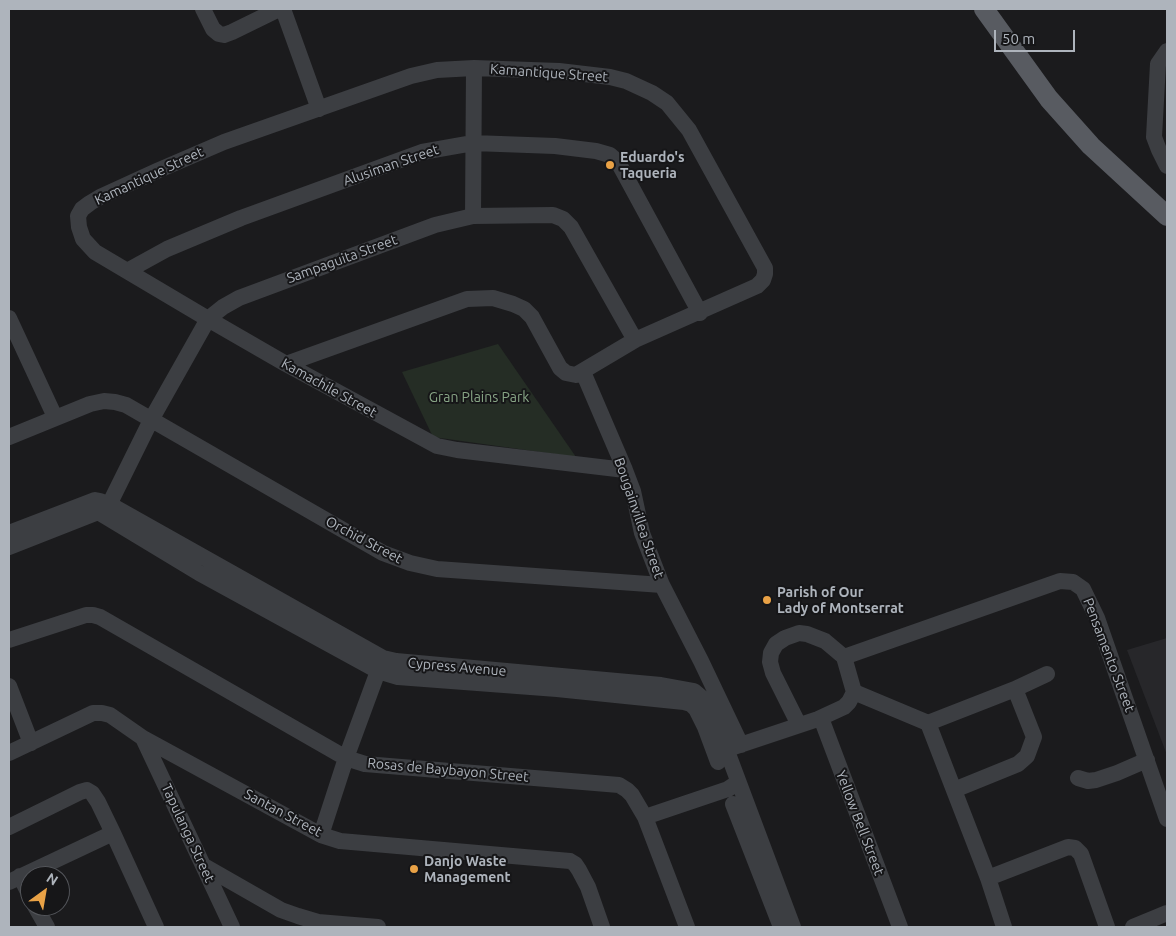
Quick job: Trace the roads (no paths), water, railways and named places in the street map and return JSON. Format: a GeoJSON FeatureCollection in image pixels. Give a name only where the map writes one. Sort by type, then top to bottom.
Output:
{"type":"FeatureCollection","features":[{"type":"Feature","properties":{"kind":"main road"},"geometry":{"type":"LineString","coordinates":[[984,9],[1049,99],[1090,146],[1167,216]]}},
{"type":"Feature","properties":{"kind":"street"},"geometry":{"type":"LineString","coordinates":[[203,9],[213,29],[219,34],[224,35],[281,9],[319,109]]}},
{"type":"Feature","properties":{"kind":"street"},"geometry":{"type":"LineString","coordinates":[[1167,51],[1158,64],[1154,137],[1167,166]]}},
{"type":"Feature","properties":{"kind":"street"},"geometry":{"type":"LineString","coordinates":[[473,216],[474,68]]}},
{"type":"Feature","properties":{"kind":"street","name":"Kamantique Street"},"geometry":{"type":"LineString","coordinates":[[78,216],[90,203],[224,142],[411,76],[437,70],[474,68],[559,71],[610,77],[626,81],[652,93],[667,103],[689,130],[765,268],[763,280],[757,286],[700,313],[635,340],[582,372]]}},
{"type":"Feature","properties":{"kind":"street","name":"Alusiman Street"},"geometry":{"type":"LineString","coordinates":[[126,271],[167,249],[249,215],[422,152],[473,143],[555,146],[596,151],[610,155],[618,162],[700,313]]}},
{"type":"Feature","properties":{"kind":"street","name":"Sampaguita Street"},"geometry":{"type":"LineString","coordinates":[[107,510],[151,420],[208,319],[223,307],[239,298],[434,225],[473,216],[553,215],[563,219],[571,227],[635,340]]}},
{"type":"Feature","properties":{"kind":"street","name":"Kamachile Street"},"geometry":{"type":"LineString","coordinates":[[78,216],[83,239],[95,252],[286,364],[437,446],[625,470]]}},
{"type":"Feature","properties":{"kind":"street"},"geometry":{"type":"LineString","coordinates":[[286,364],[467,299],[493,298],[524,309],[532,317],[560,368],[571,375],[582,372]]}},
{"type":"Feature","properties":{"kind":"street"},"geometry":{"type":"LineString","coordinates":[[9,318],[55,417]]}},
{"type":"Feature","properties":{"kind":"street","name":"Bougainvillea Street"},"geometry":{"type":"LineString","coordinates":[[582,372],[625,470],[642,533],[662,585],[701,660],[741,745]]}},
{"type":"Feature","properties":{"kind":"street","name":"Orchid Street"},"geometry":{"type":"LineString","coordinates":[[9,437],[55,417],[104,401],[115,402],[126,406],[383,552],[410,563],[437,569],[662,585]]}},
{"type":"Feature","properties":{"kind":"street","name":"Cypress Avenue"},"geometry":{"type":"LineString","coordinates":[[9,534],[95,500],[107,510],[380,665],[396,661],[558,682],[661,685],[694,691],[698,703]]}},
{"type":"Feature","properties":{"kind":"street"},"geometry":{"type":"LineString","coordinates":[[9,547],[107,510]]}},
{"type":"Feature","properties":{"kind":"street","name":"Pensamento Street"},"geometry":{"type":"LineString","coordinates":[[844,657],[1060,581],[1073,582],[1083,589],[1091,602],[1148,760],[1167,819]]}},
{"type":"Feature","properties":{"kind":"street","name":"Rosas de Baybayon Street"},"geometry":{"type":"LineString","coordinates":[[9,640],[86,615],[100,617],[346,758],[365,764],[619,785],[632,795],[645,817],[687,927]]}},
{"type":"Feature","properties":{"kind":"street"},"geometry":{"type":"LineString","coordinates":[[720,752],[799,726],[821,718],[844,707],[849,702],[854,692],[844,657],[825,642],[807,634],[791,635],[776,644],[771,653],[770,662],[773,673],[799,726]]}},
{"type":"Feature","properties":{"kind":"street","name":"Bougainvillea Street"},"geometry":{"type":"LineString","coordinates":[[698,703],[701,660]]}},
{"type":"Feature","properties":{"kind":"street"},"geometry":{"type":"LineString","coordinates":[[321,835],[346,758],[380,665]]}},
{"type":"Feature","properties":{"kind":"street"},"geometry":{"type":"LineString","coordinates":[[854,692],[928,723],[1015,689],[1047,674]]}},
{"type":"Feature","properties":{"kind":"street"},"geometry":{"type":"LineString","coordinates":[[9,686],[31,743]]}},
{"type":"Feature","properties":{"kind":"street"},"geometry":{"type":"LineString","coordinates":[[954,790],[1018,764],[1028,756],[1034,737],[1015,689]]}},
{"type":"Feature","properties":{"kind":"street"},"geometry":{"type":"LineString","coordinates":[[698,703],[718,728],[720,752],[781,927]]}},
{"type":"Feature","properties":{"kind":"street","name":"Santan Street"},"geometry":{"type":"LineString","coordinates":[[9,753],[93,714],[102,712],[110,715],[143,738],[321,835],[340,840],[570,861],[575,864],[588,887],[602,927]]}},
{"type":"Feature","properties":{"kind":"street","name":"Yellow Bell Street"},"geometry":{"type":"LineString","coordinates":[[821,718],[900,927]]}},
{"type":"Feature","properties":{"kind":"street"},"geometry":{"type":"LineString","coordinates":[[928,723],[988,878],[1004,927]]}},
{"type":"Feature","properties":{"kind":"street","name":"Tapulanga Street"},"geometry":{"type":"LineString","coordinates":[[143,738],[232,927]]}},
{"type":"Feature","properties":{"kind":"street"},"geometry":{"type":"LineString","coordinates":[[1078,778],[1088,781],[1096,780],[1148,760]]}},
{"type":"Feature","properties":{"kind":"street"},"geometry":{"type":"LineString","coordinates":[[645,817],[733,786]]}},
{"type":"Feature","properties":{"kind":"street"},"geometry":{"type":"LineString","coordinates":[[733,786],[794,927]]}},
{"type":"Feature","properties":{"kind":"street"},"geometry":{"type":"LineString","coordinates":[[9,827],[87,790],[92,793],[113,833],[156,927]]}},
{"type":"Feature","properties":{"kind":"street"},"geometry":{"type":"LineString","coordinates":[[14,879],[113,833]]}},
{"type":"Feature","properties":{"kind":"street"},"geometry":{"type":"LineString","coordinates":[[988,878],[1068,847],[1075,848],[1081,854],[1107,927]]}},
{"type":"Feature","properties":{"kind":"street"},"geometry":{"type":"LineString","coordinates":[[204,866],[281,910],[298,916],[318,922],[378,927]]}},
{"type":"Feature","properties":{"kind":"street"},"geometry":{"type":"LineString","coordinates":[[1133,927],[1167,913]]}},
{"type":"Feature","properties":{"kind":"place","name":"Eduardo's Taqueria"},"geometry":{"type":"Point","coordinates":[610,165]}},
{"type":"Feature","properties":{"kind":"place","name":"Parish of Our Lady of Montserrat"},"geometry":{"type":"Point","coordinates":[767,600]}},
{"type":"Feature","properties":{"kind":"place","name":"Danjo Waste Management"},"geometry":{"type":"Point","coordinates":[414,869]}},
{"type":"Feature","properties":{"kind":"park label","name":"Gran Plains Park"},"geometry":{"type":"Point","coordinates":[479,397]}}]}
